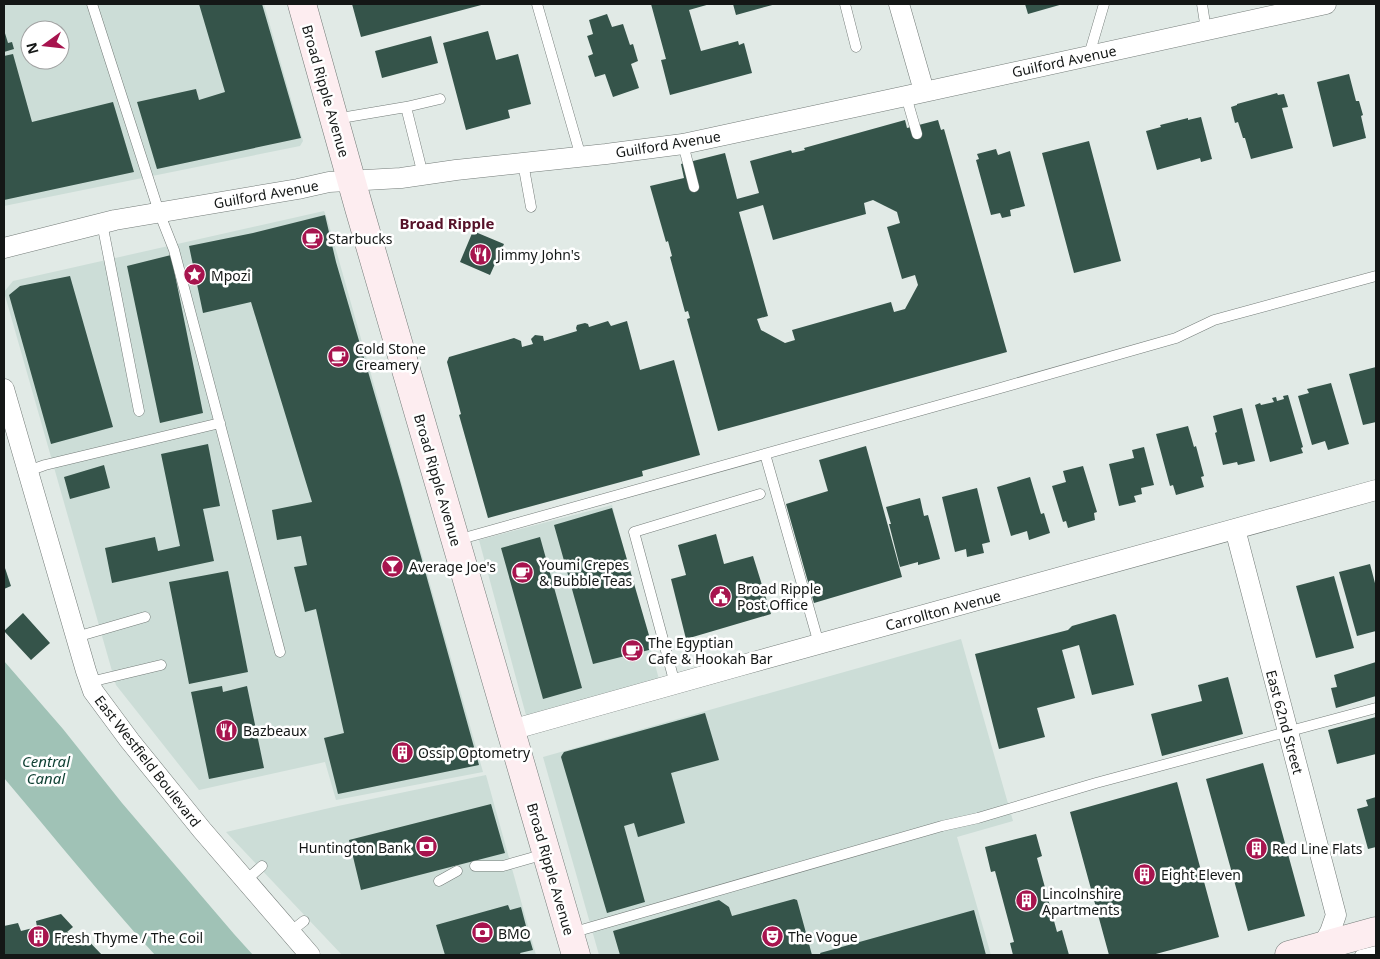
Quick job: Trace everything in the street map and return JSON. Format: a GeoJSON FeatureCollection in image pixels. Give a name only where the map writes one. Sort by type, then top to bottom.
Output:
{"type":"FeatureCollection","features":[{"type":"Feature","properties":{"kind":"street","name":"Broad Ripple Avenue"},"geometry":{"type":"LineString","coordinates":[[302,4],[573,949]]}},
{"type":"Feature","properties":{"kind":"street"},"geometry":{"type":"LineString","coordinates":[[899,4],[915,94]]}},
{"type":"Feature","properties":{"kind":"street","name":"Guilford Avenue"},"geometry":{"type":"LineString","coordinates":[[4,248],[102,223],[289,191],[329,182],[401,178],[682,144],[1326,4]]}},
{"type":"Feature","properties":{"kind":"street","name":"East Westfield Boulevard"},"geometry":{"type":"LineString","coordinates":[[4,389],[93,691],[130,741],[245,881],[297,927],[310,955]]}},
{"type":"Feature","properties":{"kind":"street","name":"Carrollton Avenue"},"geometry":{"type":"LineString","coordinates":[[511,730],[1376,490]]}},
{"type":"Feature","properties":{"kind":"street","name":"East 62nd Street"},"geometry":{"type":"LineString","coordinates":[[1235,529],[1336,915]]}},
{"type":"Feature","properties":{"kind":"street"},"geometry":{"type":"LineString","coordinates":[[1322,946],[1330,932],[1336,915],[1369,943]]}},
{"type":"Feature","properties":{"kind":"street"},"geometry":{"type":"LineString","coordinates":[[1289,955],[1322,946],[1369,943]]}},
{"type":"Feature","properties":{"kind":"lane"},"geometry":{"type":"LineString","coordinates":[[92,4],[159,212],[174,250],[280,652]]}},
{"type":"Feature","properties":{"kind":"lane"},"geometry":{"type":"LineString","coordinates":[[537,4],[581,157]]}},
{"type":"Feature","properties":{"kind":"lane"},"geometry":{"type":"LineString","coordinates":[[845,4],[856,47]]}},
{"type":"Feature","properties":{"kind":"lane"},"geometry":{"type":"LineString","coordinates":[[1090,55],[1104,4]]}},
{"type":"Feature","properties":{"kind":"lane"},"geometry":{"type":"LineString","coordinates":[[1202,4],[1206,30]]}},
{"type":"Feature","properties":{"kind":"lane"},"geometry":{"type":"LineString","coordinates":[[915,94],[917,134]]}},
{"type":"Feature","properties":{"kind":"lane"},"geometry":{"type":"LineString","coordinates":[[334,119],[406,107],[440,99]]}},
{"type":"Feature","properties":{"kind":"lane"},"geometry":{"type":"LineString","coordinates":[[406,107],[423,175]]}},
{"type":"Feature","properties":{"kind":"lane"},"geometry":{"type":"LineString","coordinates":[[682,144],[694,187]]}},
{"type":"Feature","properties":{"kind":"lane"},"geometry":{"type":"LineString","coordinates":[[523,163],[531,207]]}},
{"type":"Feature","properties":{"kind":"lane"},"geometry":{"type":"LineString","coordinates":[[102,223],[139,411]]}},
{"type":"Feature","properties":{"kind":"lane"},"geometry":{"type":"LineString","coordinates":[[456,540],[990,392],[1176,338],[1214,320],[1376,276]]}},
{"type":"Feature","properties":{"kind":"lane"},"geometry":{"type":"LineString","coordinates":[[28,471],[45,465],[220,424]]}},
{"type":"Feature","properties":{"kind":"lane"},"geometry":{"type":"LineString","coordinates":[[765,454],[819,644]]}},
{"type":"Feature","properties":{"kind":"lane"},"geometry":{"type":"LineString","coordinates":[[675,684],[634,532],[760,494]]}},
{"type":"Feature","properties":{"kind":"lane"},"geometry":{"type":"LineString","coordinates":[[76,637],[145,617]]}},
{"type":"Feature","properties":{"kind":"lane"},"geometry":{"type":"LineString","coordinates":[[90,682],[161,665]]}},
{"type":"Feature","properties":{"kind":"lane"},"geometry":{"type":"LineString","coordinates":[[573,949],[942,826],[978,818],[1096,783],[1376,708]]}},
{"type":"Feature","properties":{"kind":"lane"},"geometry":{"type":"LineString","coordinates":[[476,866],[502,866],[547,854]]}},
{"type":"Feature","properties":{"kind":"lane"},"geometry":{"type":"LineString","coordinates":[[245,881],[262,866]]}},
{"type":"Feature","properties":{"kind":"lane"},"geometry":{"type":"LineString","coordinates":[[439,881],[457,871]]}},
{"type":"Feature","properties":{"kind":"shaded area"},"geometry":{"type":"Polygon","coordinates":[[[4,4],[264,4],[303,141],[300,146],[4,206],[4,4]]]}},
{"type":"Feature","properties":{"kind":"shaded area"},"geometry":{"type":"Polygon","coordinates":[[[324,211],[483,772],[336,800],[325,762],[199,790],[116,685],[4,292],[13,281],[324,211]]]}},
{"type":"Feature","properties":{"kind":"shaded area"},"geometry":{"type":"Polygon","coordinates":[[[612,505],[660,683],[527,719],[479,540],[612,505]]]}},
{"type":"Feature","properties":{"kind":"shaded area"},"geometry":{"type":"Polygon","coordinates":[[[961,639],[1013,821],[957,837],[991,955],[599,955],[543,757],[961,639]]]}},
{"type":"Feature","properties":{"kind":"shaded area"},"geometry":{"type":"Polygon","coordinates":[[[486,775],[536,955],[342,955],[226,832],[338,806],[486,775]]]}},
{"type":"Feature","properties":{"kind":"water","name":"Central Canal"},"geometry":{"type":"Polygon","coordinates":[[[4,661],[63,729],[122,803],[253,955],[155,955],[98,890],[4,778],[4,661]]]}},
{"type":"Feature","properties":{"kind":"building"},"geometry":{"type":"Polygon","coordinates":[[[199,4],[262,4],[301,138],[157,169],[137,102],[196,89],[199,100],[225,92],[199,4]]]}},
{"type":"Feature","properties":{"kind":"building"},"geometry":{"type":"Polygon","coordinates":[[[352,4],[485,4],[361,37],[352,4]]]}},
{"type":"Feature","properties":{"kind":"building"},"geometry":{"type":"Polygon","coordinates":[[[651,4],[710,4],[689,10],[701,51],[738,41],[739,45],[744,43],[752,73],[670,95],[661,60],[666,59],[651,4]]]}},
{"type":"Feature","properties":{"kind":"building"},"geometry":{"type":"Polygon","coordinates":[[[733,4],[776,4],[736,15],[733,4]]]}},
{"type":"Feature","properties":{"kind":"building"},"geometry":{"type":"Polygon","coordinates":[[[1025,4],[1063,4],[1028,14],[1025,4]]]}},
{"type":"Feature","properties":{"kind":"building"},"geometry":{"type":"Polygon","coordinates":[[[607,14],[612,27],[623,24],[630,45],[633,44],[638,61],[631,64],[639,88],[613,97],[605,74],[595,77],[588,56],[593,54],[587,36],[593,34],[589,20],[607,14]]]}},
{"type":"Feature","properties":{"kind":"building"},"geometry":{"type":"Polygon","coordinates":[[[4,30],[8,43],[12,42],[14,49],[4,52],[4,30]]]}},
{"type":"Feature","properties":{"kind":"building"},"geometry":{"type":"Polygon","coordinates":[[[488,31],[496,60],[518,54],[531,104],[508,110],[510,118],[466,130],[443,43],[488,31]]]}},
{"type":"Feature","properties":{"kind":"building"},"geometry":{"type":"Polygon","coordinates":[[[431,36],[438,63],[382,78],[375,51],[431,36]]]}},
{"type":"Feature","properties":{"kind":"building"},"geometry":{"type":"Polygon","coordinates":[[[13,54],[32,122],[113,102],[134,172],[4,200],[4,56],[13,54]]]}},
{"type":"Feature","properties":{"kind":"building"},"geometry":{"type":"Polygon","coordinates":[[[1349,74],[1356,101],[1359,101],[1363,115],[1361,116],[1366,138],[1333,147],[1317,82],[1349,74]]]}},
{"type":"Feature","properties":{"kind":"building"},"geometry":{"type":"Polygon","coordinates":[[[1277,93],[1278,95],[1284,94],[1288,107],[1282,108],[1293,148],[1251,159],[1238,122],[1235,123],[1231,107],[1277,93]]]}},
{"type":"Feature","properties":{"kind":"building"},"geometry":{"type":"Polygon","coordinates":[[[1201,117],[1212,159],[1201,162],[1200,158],[1157,170],[1146,131],[1161,127],[1160,125],[1188,118],[1188,120],[1201,117]]]}},
{"type":"Feature","properties":{"kind":"building"},"geometry":{"type":"Polygon","coordinates":[[[905,120],[907,128],[938,120],[941,130],[944,129],[1007,352],[718,431],[687,319],[690,318],[688,311],[685,312],[670,257],[672,256],[668,241],[666,242],[650,186],[684,178],[681,164],[725,153],[737,199],[759,193],[750,161],[791,150],[792,153],[805,150],[804,148],[905,120]],[[873,200],[864,203],[866,214],[773,240],[763,205],[739,212],[768,316],[757,319],[761,330],[785,343],[795,340],[792,330],[891,302],[894,312],[905,309],[918,285],[915,275],[902,279],[887,227],[900,223],[897,212],[873,200]]]}},
{"type":"Feature","properties":{"kind":"building"},"geometry":{"type":"Polygon","coordinates":[[[1089,141],[1121,261],[1074,273],[1042,153],[1089,141]]]}},
{"type":"Feature","properties":{"kind":"building"},"geometry":{"type":"Polygon","coordinates":[[[996,149],[998,155],[1010,151],[1025,206],[1010,210],[1011,216],[1002,218],[1000,213],[991,215],[976,160],[979,159],[977,154],[996,149]]]}},
{"type":"Feature","properties":{"kind":"building"},"geometry":{"type":"Polygon","coordinates":[[[325,215],[336,262],[400,481],[479,765],[338,794],[324,738],[344,733],[316,609],[305,612],[294,567],[307,565],[301,536],[277,540],[272,510],[312,502],[251,302],[203,313],[189,246],[253,233],[325,215]]]}},
{"type":"Feature","properties":{"kind":"building"},"geometry":{"type":"Polygon","coordinates":[[[473,231],[504,244],[490,275],[460,262],[473,231]]]}},
{"type":"Feature","properties":{"kind":"building"},"geometry":{"type":"Polygon","coordinates":[[[171,255],[203,413],[160,423],[127,266],[171,255]]]}},
{"type":"Feature","properties":{"kind":"building"},"geometry":{"type":"Polygon","coordinates":[[[70,276],[113,427],[51,444],[9,295],[20,286],[70,276]]]}},
{"type":"Feature","properties":{"kind":"building"},"geometry":{"type":"Polygon","coordinates":[[[608,321],[611,326],[627,321],[640,370],[674,360],[700,455],[642,471],[643,476],[488,518],[459,415],[461,414],[447,362],[449,357],[514,338],[521,341],[522,347],[533,344],[531,339],[535,335],[543,336],[544,341],[577,331],[577,325],[585,323],[589,327],[608,321]]]}},
{"type":"Feature","properties":{"kind":"building"},"geometry":{"type":"Polygon","coordinates":[[[1376,367],[1376,422],[1363,425],[1349,374],[1376,367]]]}},
{"type":"Feature","properties":{"kind":"building"},"geometry":{"type":"Polygon","coordinates":[[[1331,383],[1349,444],[1328,450],[1325,441],[1312,445],[1298,396],[1309,393],[1307,389],[1331,383]]]}},
{"type":"Feature","properties":{"kind":"building"},"geometry":{"type":"Polygon","coordinates":[[[1288,395],[1303,447],[1301,448],[1303,453],[1270,462],[1255,405],[1274,402],[1272,398],[1276,397],[1277,401],[1284,399],[1283,396],[1288,395]]]}},
{"type":"Feature","properties":{"kind":"building"},"geometry":{"type":"Polygon","coordinates":[[[1242,408],[1255,461],[1238,465],[1237,462],[1223,465],[1213,416],[1242,408]]]}},
{"type":"Feature","properties":{"kind":"building"},"geometry":{"type":"Polygon","coordinates":[[[1188,426],[1194,447],[1196,446],[1204,476],[1201,477],[1204,487],[1176,495],[1173,485],[1170,486],[1156,434],[1188,426]]]}},
{"type":"Feature","properties":{"kind":"building"},"geometry":{"type":"Polygon","coordinates":[[[208,444],[220,506],[203,509],[214,561],[112,583],[105,548],[155,537],[158,551],[180,546],[161,454],[208,444]]]}},
{"type":"Feature","properties":{"kind":"building"},"geometry":{"type":"Polygon","coordinates":[[[866,446],[902,577],[814,603],[786,504],[828,491],[819,460],[866,446]]]}},
{"type":"Feature","properties":{"kind":"building"},"geometry":{"type":"Polygon","coordinates":[[[1144,447],[1154,485],[1141,488],[1142,494],[1134,496],[1136,502],[1119,506],[1109,464],[1134,458],[1132,450],[1144,447]]]}},
{"type":"Feature","properties":{"kind":"building"},"geometry":{"type":"Polygon","coordinates":[[[104,465],[110,488],[70,499],[64,477],[104,465]]]}},
{"type":"Feature","properties":{"kind":"building"},"geometry":{"type":"Polygon","coordinates":[[[1083,466],[1097,512],[1094,513],[1095,520],[1068,528],[1066,521],[1063,522],[1052,486],[1066,482],[1063,471],[1083,466]]]}},
{"type":"Feature","properties":{"kind":"building"},"geometry":{"type":"Polygon","coordinates":[[[1030,477],[1041,514],[1044,513],[1050,533],[1029,540],[1027,531],[1011,536],[997,487],[1030,477]]]}},
{"type":"Feature","properties":{"kind":"building"},"geometry":{"type":"Polygon","coordinates":[[[977,488],[990,542],[982,544],[984,553],[967,557],[966,549],[955,552],[942,497],[977,488]]]}},
{"type":"Feature","properties":{"kind":"building"},"geometry":{"type":"Polygon","coordinates":[[[920,498],[924,516],[928,515],[940,559],[918,565],[918,562],[900,567],[886,507],[920,498]]]}},
{"type":"Feature","properties":{"kind":"building"},"geometry":{"type":"Polygon","coordinates":[[[612,508],[653,649],[593,664],[554,525],[612,508]]]}},
{"type":"Feature","properties":{"kind":"building"},"geometry":{"type":"Polygon","coordinates":[[[716,534],[724,564],[753,556],[771,614],[686,639],[671,579],[686,575],[678,545],[716,534]]]}},
{"type":"Feature","properties":{"kind":"building"},"geometry":{"type":"Polygon","coordinates":[[[540,537],[582,688],[543,699],[501,548],[540,537]]]}},
{"type":"Feature","properties":{"kind":"building"},"geometry":{"type":"Polygon","coordinates":[[[1370,564],[1376,587],[1376,631],[1357,636],[1339,572],[1370,564]]]}},
{"type":"Feature","properties":{"kind":"building"},"geometry":{"type":"Polygon","coordinates":[[[4,565],[11,586],[4,589],[4,565]]]}},
{"type":"Feature","properties":{"kind":"building"},"geometry":{"type":"Polygon","coordinates":[[[228,571],[248,672],[189,684],[169,582],[228,571]]]}},
{"type":"Feature","properties":{"kind":"building"},"geometry":{"type":"Polygon","coordinates":[[[1334,576],[1354,648],[1316,658],[1296,586],[1334,576]]]}},
{"type":"Feature","properties":{"kind":"building"},"geometry":{"type":"Polygon","coordinates":[[[23,613],[50,643],[31,660],[4,631],[23,613]]]}},
{"type":"Feature","properties":{"kind":"building"},"geometry":{"type":"Polygon","coordinates":[[[1116,615],[1134,685],[1092,695],[1079,645],[1062,650],[1075,698],[1037,708],[1045,737],[999,749],[975,654],[1068,630],[1072,626],[1116,615]]]}},
{"type":"Feature","properties":{"kind":"building"},"geometry":{"type":"Polygon","coordinates":[[[1376,662],[1376,696],[1336,708],[1331,688],[1337,687],[1334,675],[1376,662]]]}},
{"type":"Feature","properties":{"kind":"building"},"geometry":{"type":"Polygon","coordinates":[[[1228,677],[1243,734],[1162,756],[1151,714],[1202,701],[1198,685],[1228,677]]]}},
{"type":"Feature","properties":{"kind":"building","name":"Bazbeaux"},"geometry":{"type":"Polygon","coordinates":[[[222,686],[223,692],[247,686],[264,768],[209,779],[191,692],[222,686]]]}},
{"type":"Feature","properties":{"kind":"building"},"geometry":{"type":"Polygon","coordinates":[[[705,713],[719,760],[671,773],[685,823],[638,837],[634,823],[624,826],[645,902],[607,913],[561,757],[564,752],[705,713]]]}},
{"type":"Feature","properties":{"kind":"building"},"geometry":{"type":"Polygon","coordinates":[[[1376,717],[1376,754],[1337,764],[1328,730],[1376,717]]]}},
{"type":"Feature","properties":{"kind":"building","name":"Red Line Flats"},"geometry":{"type":"Polygon","coordinates":[[[1263,763],[1305,916],[1248,931],[1206,779],[1263,763]]]}},
{"type":"Feature","properties":{"kind":"building","name":"Eight Eleven"},"geometry":{"type":"Polygon","coordinates":[[[1177,782],[1219,937],[1152,955],[1109,955],[1070,812],[1177,782]]]}},
{"type":"Feature","properties":{"kind":"building"},"geometry":{"type":"Polygon","coordinates":[[[1376,797],[1376,847],[1368,849],[1357,809],[1368,806],[1366,800],[1376,797]]]}},
{"type":"Feature","properties":{"kind":"building","name":"Huntington Bank"},"geometry":{"type":"Polygon","coordinates":[[[491,804],[505,853],[361,890],[349,840],[491,804]]]}},
{"type":"Feature","properties":{"kind":"building","name":"Lincolnshire Apartments"},"geometry":{"type":"Polygon","coordinates":[[[1036,834],[1042,856],[1037,858],[1057,932],[1062,930],[1069,955],[1013,955],[1010,943],[1014,942],[995,871],[991,872],[985,847],[1036,834]]]}},
{"type":"Feature","properties":{"kind":"building"},"geometry":{"type":"Polygon","coordinates":[[[794,899],[797,900],[812,955],[620,955],[613,931],[719,900],[729,907],[732,916],[794,899]]]}},
{"type":"Feature","properties":{"kind":"building","name":"BMO"},"geometry":{"type":"Polygon","coordinates":[[[508,905],[510,910],[521,907],[528,941],[530,940],[533,950],[520,953],[521,955],[445,955],[436,925],[508,905]]]}},
{"type":"Feature","properties":{"kind":"building"},"geometry":{"type":"Polygon","coordinates":[[[974,910],[986,955],[821,955],[820,953],[974,910]]]}},
{"type":"Feature","properties":{"kind":"building","name":"Fresh Thyme / The Coil"},"geometry":{"type":"Polygon","coordinates":[[[61,914],[73,927],[67,932],[76,940],[82,934],[102,955],[4,955],[4,926],[18,923],[21,931],[37,927],[36,921],[61,914]]]}},
{"type":"Feature","properties":{"kind":"place","name":"Starbucks"},"geometry":{"type":"Point","coordinates":[312,238]}},
{"type":"Feature","properties":{"kind":"place","name":"Jimmy John's"},"geometry":{"type":"Point","coordinates":[481,254]}},
{"type":"Feature","properties":{"kind":"place","name":"Mpozi"},"geometry":{"type":"Point","coordinates":[195,275]}},
{"type":"Feature","properties":{"kind":"place","name":"Cold Stone Creamery"},"geometry":{"type":"Point","coordinates":[339,356]}},
{"type":"Feature","properties":{"kind":"place","name":"Average Joe's"},"geometry":{"type":"Point","coordinates":[393,566]}},
{"type":"Feature","properties":{"kind":"place","name":"Youmi Crepes & Bubble Teas"},"geometry":{"type":"Point","coordinates":[523,572]}},
{"type":"Feature","properties":{"kind":"place","name":"Broad Ripple Post Office"},"geometry":{"type":"Point","coordinates":[721,596]}},
{"type":"Feature","properties":{"kind":"place","name":"The Egyptian Cafe & Hookah Bar"},"geometry":{"type":"Point","coordinates":[632,650]}},
{"type":"Feature","properties":{"kind":"place","name":"Bazbeaux"},"geometry":{"type":"Point","coordinates":[227,730]}},
{"type":"Feature","properties":{"kind":"place","name":"Ossip Optometry"},"geometry":{"type":"Point","coordinates":[402,752]}},
{"type":"Feature","properties":{"kind":"place","name":"Huntington Bank"},"geometry":{"type":"Point","coordinates":[427,847]}},
{"type":"Feature","properties":{"kind":"place","name":"Red Line Flats"},"geometry":{"type":"Point","coordinates":[1256,848]}},
{"type":"Feature","properties":{"kind":"place","name":"Eight Eleven"},"geometry":{"type":"Point","coordinates":[1145,874]}},
{"type":"Feature","properties":{"kind":"place","name":"Lincolnshire Apartments"},"geometry":{"type":"Point","coordinates":[1026,901]}},
{"type":"Feature","properties":{"kind":"place","name":"BMO"},"geometry":{"type":"Point","coordinates":[482,933]}},
{"type":"Feature","properties":{"kind":"place","name":"The Vogue"},"geometry":{"type":"Point","coordinates":[772,936]}},
{"type":"Feature","properties":{"kind":"place","name":"Fresh Thyme / The Coil"},"geometry":{"type":"Point","coordinates":[38,937]}},
{"type":"Feature","properties":{"kind":"district","name":"Broad Ripple"},"geometry":{"type":"Point","coordinates":[447,223]}}]}
